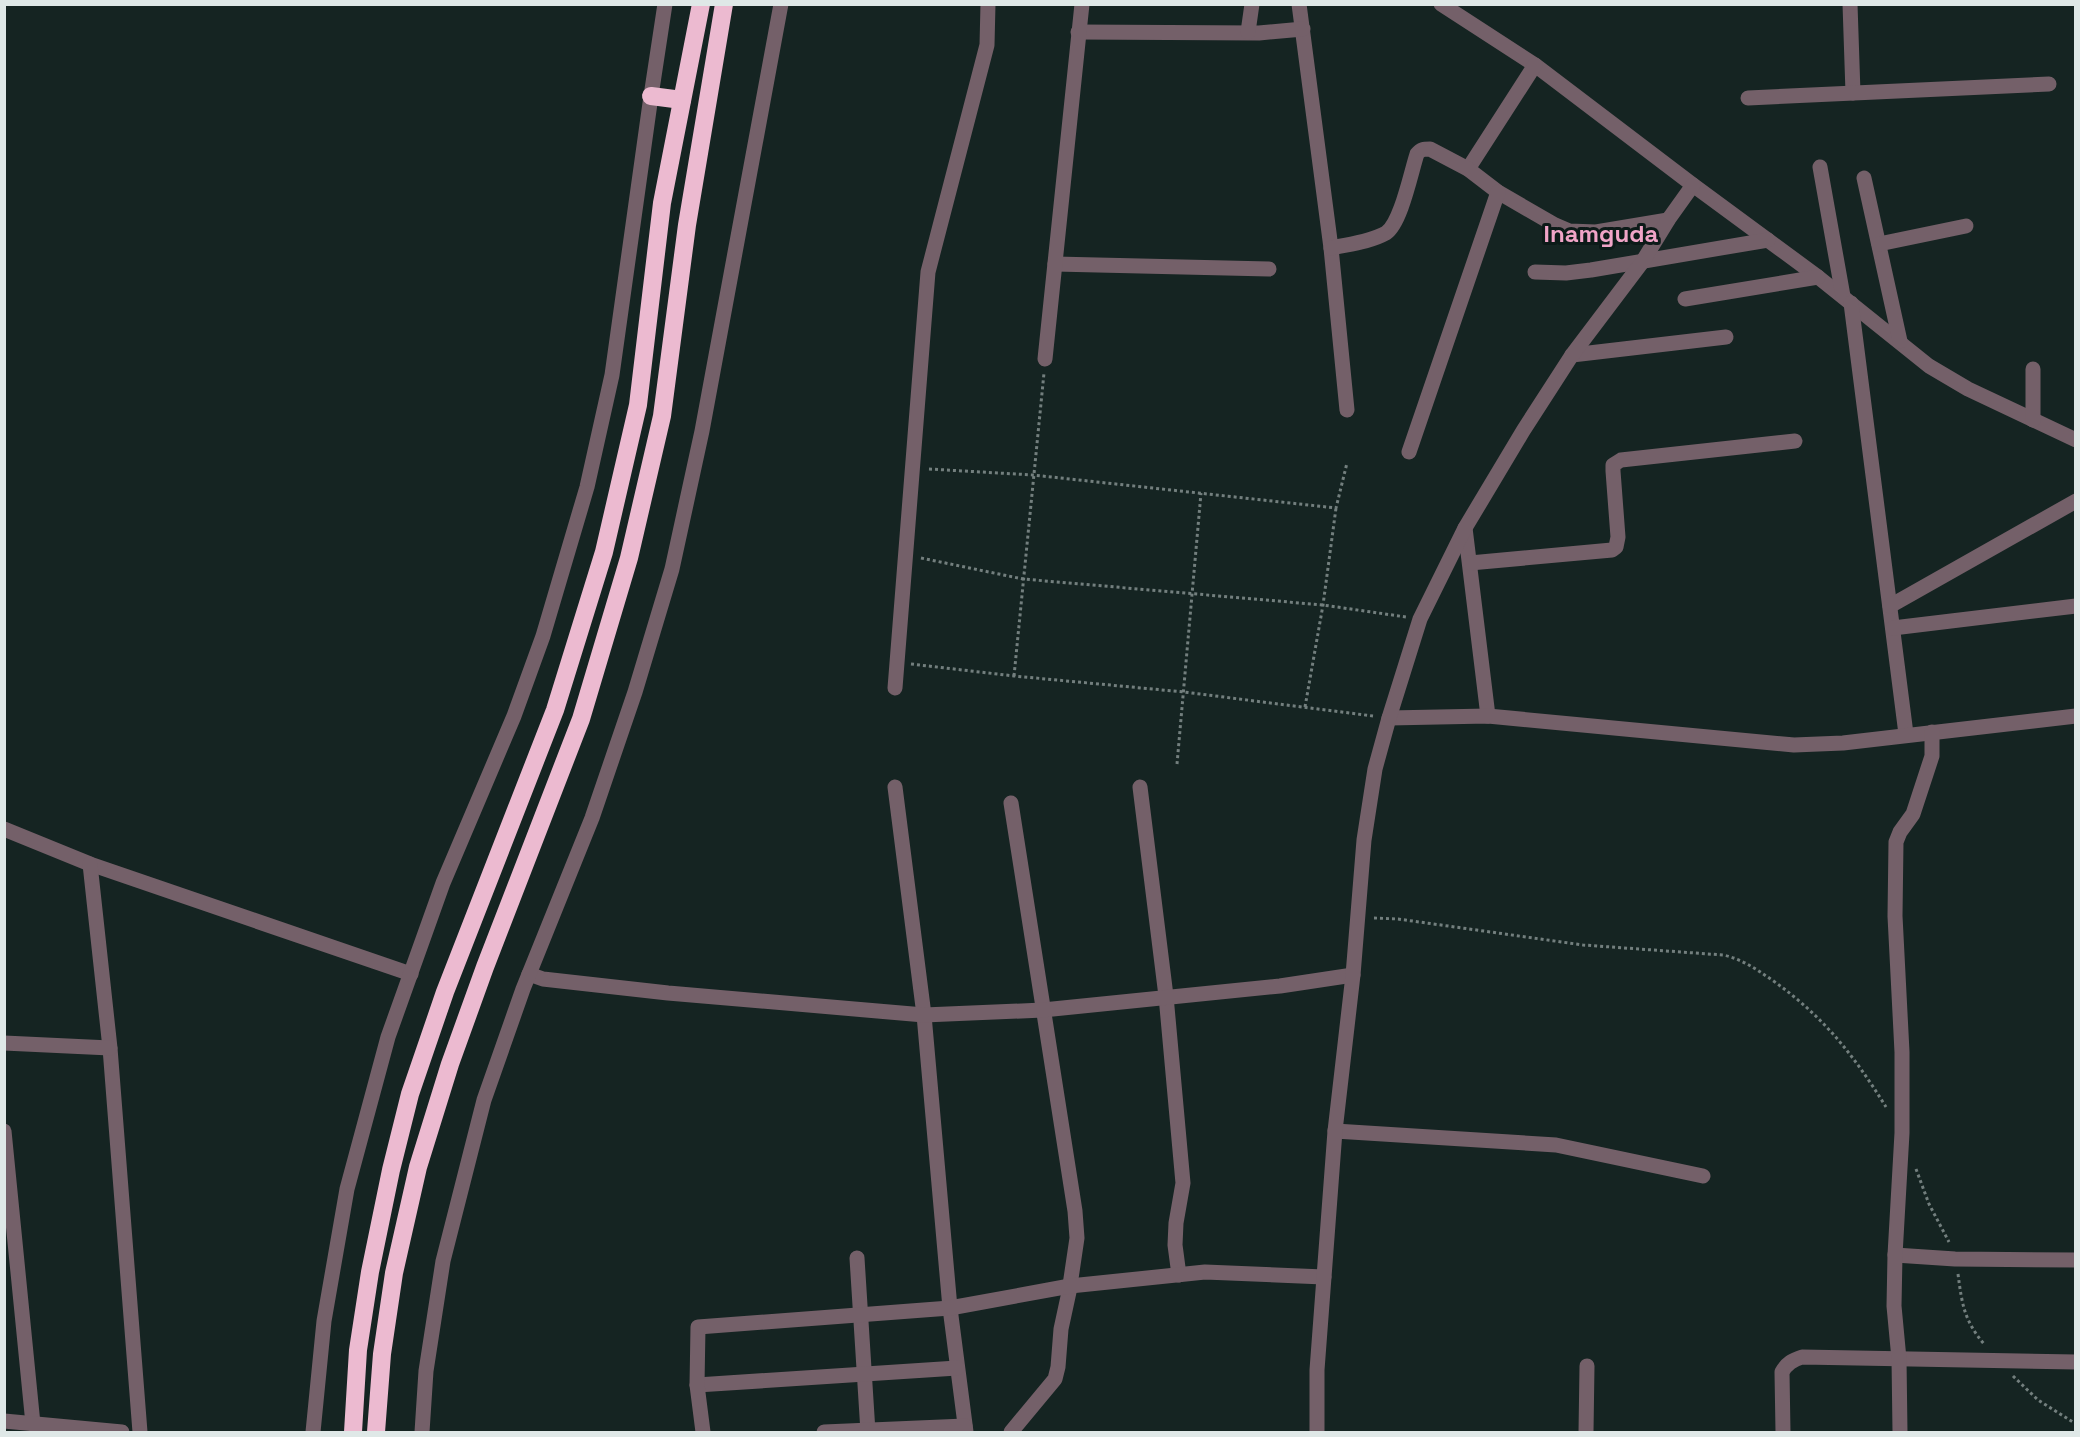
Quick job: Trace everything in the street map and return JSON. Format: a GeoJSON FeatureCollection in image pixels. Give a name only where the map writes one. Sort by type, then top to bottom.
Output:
{"type":"FeatureCollection","features":[{"type":"Feature","properties":{"kind":"highway"},"geometry":{"type":"LineString","coordinates":[[353,1432],[358,1350],[370,1272],[391,1170],[410,1094],[445,992],[555,710],[604,552],[638,405],[662,203],[701,4]]}},
{"type":"Feature","properties":{"kind":"highway"},"geometry":{"type":"LineString","coordinates":[[376,1432],[382,1354],[394,1273],[418,1167],[450,1064],[485,967],[581,719],[629,558],[662,416],[687,225],[724,4]]}},
{"type":"Feature","properties":{"kind":"highway"},"geometry":{"type":"LineString","coordinates":[[651,96],[682,100]]}},
{"type":"Feature","properties":{"kind":"street"},"geometry":{"type":"LineString","coordinates":[[313,1432],[324,1322],[347,1189],[388,1037],[443,883],[513,716],[543,636],[587,487],[612,375],[666,4]]}},
{"type":"Feature","properties":{"kind":"street"},"geometry":{"type":"LineString","coordinates":[[422,1432],[426,1371],[442,1261],[484,1100],[529,974],[592,818],[635,692],[672,569],[702,431],[781,4]]}},
{"type":"Feature","properties":{"kind":"street"},"geometry":{"type":"LineString","coordinates":[[895,688],[928,272],[987,45],[988,4]]}},
{"type":"Feature","properties":{"kind":"street"},"geometry":{"type":"LineString","coordinates":[[1045,359],[1082,4]]}},
{"type":"Feature","properties":{"kind":"street"},"geometry":{"type":"LineString","coordinates":[[1248,32],[1252,4]]}},
{"type":"Feature","properties":{"kind":"street"},"geometry":{"type":"LineString","coordinates":[[1299,4],[1331,248],[1347,410]]}},
{"type":"Feature","properties":{"kind":"street"},"geometry":{"type":"LineString","coordinates":[[1442,4],[1535,65],[1818,276],[1929,366],[1968,388],[2076,440]]}},
{"type":"Feature","properties":{"kind":"street"},"geometry":{"type":"LineString","coordinates":[[1850,4],[1853,93]]}},
{"type":"Feature","properties":{"kind":"street"},"geometry":{"type":"LineString","coordinates":[[1078,32],[1248,32],[1303,29]]}},
{"type":"Feature","properties":{"kind":"street"},"geometry":{"type":"LineString","coordinates":[[1468,169],[1535,65]]}},
{"type":"Feature","properties":{"kind":"street"},"geometry":{"type":"LineString","coordinates":[[1748,98],[2049,84]]}},
{"type":"Feature","properties":{"kind":"street"},"geometry":{"type":"LineString","coordinates":[[1331,248],[1376,238],[1389,231],[1395,222],[1417,154],[1420,150],[1430,148],[1468,169],[1498,192],[1569,231],[1596,232],[1668,220]]}},
{"type":"Feature","properties":{"kind":"street"},"geometry":{"type":"LineString","coordinates":[[1820,167],[1847,300],[1906,734]]}},
{"type":"Feature","properties":{"kind":"street"},"geometry":{"type":"LineString","coordinates":[[1864,178],[1900,341]]}},
{"type":"Feature","properties":{"kind":"street"},"geometry":{"type":"LineString","coordinates":[[1317,1432],[1317,1370],[1335,1131],[1353,975],[1364,840],[1375,770],[1389,718],[1420,619],[1465,528],[1523,431],[1572,356],[1643,261],[1693,185]]}},
{"type":"Feature","properties":{"kind":"street"},"geometry":{"type":"LineString","coordinates":[[1408,452],[1498,192]]}},
{"type":"Feature","properties":{"kind":"street"},"geometry":{"type":"LineString","coordinates":[[1879,244],[1966,226]]}},
{"type":"Feature","properties":{"kind":"street"},"geometry":{"type":"LineString","coordinates":[[1535,272],[1566,273],[1768,240]]}},
{"type":"Feature","properties":{"kind":"street"},"geometry":{"type":"LineString","coordinates":[[1055,264],[1269,269]]}},
{"type":"Feature","properties":{"kind":"street"},"geometry":{"type":"LineString","coordinates":[[1685,300],[1818,276]]}},
{"type":"Feature","properties":{"kind":"street"},"geometry":{"type":"LineString","coordinates":[[1572,356],[1726,337]]}},
{"type":"Feature","properties":{"kind":"street"},"geometry":{"type":"LineString","coordinates":[[2033,369],[2033,420]]}},
{"type":"Feature","properties":{"kind":"street"},"geometry":{"type":"LineString","coordinates":[[1470,563],[1616,548],[1618,537],[1613,465],[1621,460],[1796,441]]}},
{"type":"Feature","properties":{"kind":"street"},"geometry":{"type":"LineString","coordinates":[[1890,606],[2076,501]]}},
{"type":"Feature","properties":{"kind":"street"},"geometry":{"type":"LineString","coordinates":[[1465,528],[1488,716]]}},
{"type":"Feature","properties":{"kind":"street"},"geometry":{"type":"LineString","coordinates":[[1893,628],[2076,606]]}},
{"type":"Feature","properties":{"kind":"street"},"geometry":{"type":"LineString","coordinates":[[1389,718],[1488,716],[1794,745],[1843,742],[2076,716]]}},
{"type":"Feature","properties":{"kind":"street"},"geometry":{"type":"LineString","coordinates":[[1900,1432],[1899,1359],[1894,1306],[1902,1133],[1902,1052],[1895,916],[1896,842],[1913,813],[1932,756],[1932,732]]}},
{"type":"Feature","properties":{"kind":"street"},"geometry":{"type":"LineString","coordinates":[[1140,787],[1166,996],[1183,1183],[1176,1223],[1175,1245],[1179,1275]]}},
{"type":"Feature","properties":{"kind":"street"},"geometry":{"type":"LineString","coordinates":[[824,1432],[965,1429],[950,1308],[924,1015],[895,788]]}},
{"type":"Feature","properties":{"kind":"street"},"geometry":{"type":"LineString","coordinates":[[1011,803],[1075,1211],[1077,1238],[1055,1379],[1011,1432]]}},
{"type":"Feature","properties":{"kind":"street"},"geometry":{"type":"LineString","coordinates":[[4,829],[90,864],[411,974]]}},
{"type":"Feature","properties":{"kind":"street"},"geometry":{"type":"LineString","coordinates":[[90,864],[110,1048],[140,1432]]}},
{"type":"Feature","properties":{"kind":"street"},"geometry":{"type":"LineString","coordinates":[[529,974],[543,979],[668,993],[924,1015],[1043,1010],[1280,986],[1353,975]]}},
{"type":"Feature","properties":{"kind":"street"},"geometry":{"type":"LineString","coordinates":[[4,1043],[110,1048]]}},
{"type":"Feature","properties":{"kind":"street"},"geometry":{"type":"LineString","coordinates":[[4,1131],[33,1424]]}},
{"type":"Feature","properties":{"kind":"street"},"geometry":{"type":"LineString","coordinates":[[1335,1131],[1556,1145],[1703,1176]]}},
{"type":"Feature","properties":{"kind":"street"},"geometry":{"type":"LineString","coordinates":[[1895,1255],[1955,1259],[2076,1260]]}},
{"type":"Feature","properties":{"kind":"street"},"geometry":{"type":"LineString","coordinates":[[857,1258],[868,1431]]}},
{"type":"Feature","properties":{"kind":"street"},"geometry":{"type":"LineString","coordinates":[[703,1432],[697,1385],[698,1327],[950,1308],[1070,1286],[1205,1272],[1324,1277]]}},
{"type":"Feature","properties":{"kind":"street"},"geometry":{"type":"LineString","coordinates":[[1783,1432],[1782,1372],[1793,1359],[1802,1357],[2076,1362]]}},
{"type":"Feature","properties":{"kind":"street"},"geometry":{"type":"LineString","coordinates":[[1586,1432],[1587,1366]]}},
{"type":"Feature","properties":{"kind":"street"},"geometry":{"type":"LineString","coordinates":[[697,1385],[957,1368]]}},
{"type":"Feature","properties":{"kind":"street"},"geometry":{"type":"LineString","coordinates":[[4,1421],[122,1432]]}},
{"type":"Feature","properties":{"kind":"path"},"geometry":{"type":"LineString","coordinates":[[1014,676],[1045,359]]}},
{"type":"Feature","properties":{"kind":"path"},"geometry":{"type":"LineString","coordinates":[[1305,707],[1323,605],[1336,508],[1347,463]]}},
{"type":"Feature","properties":{"kind":"path"},"geometry":{"type":"LineString","coordinates":[[912,468],[1033,475],[1336,508]]}},
{"type":"Feature","properties":{"kind":"path"},"geometry":{"type":"LineString","coordinates":[[1177,764],[1201,493]]}},
{"type":"Feature","properties":{"kind":"path"},"geometry":{"type":"LineString","coordinates":[[905,555],[1023,579],[1323,605],[1420,619]]}},
{"type":"Feature","properties":{"kind":"path"},"geometry":{"type":"LineString","coordinates":[[896,662],[1184,692],[1389,718]]}},
{"type":"Feature","properties":{"kind":"path"},"geometry":{"type":"LineString","coordinates":[[1358,916],[1398,919],[1583,945],[1723,955],[1737,958],[1784,989],[1821,1018],[1864,1072],[1902,1133]]}},
{"type":"Feature","properties":{"kind":"path"},"geometry":{"type":"LineString","coordinates":[[1914,1162],[1929,1204],[1951,1244],[1961,1304],[1974,1332],[2038,1400],[2076,1424]]}},
{"type":"Feature","properties":{"kind":"district","name":"Inamguda"},"geometry":{"type":"Point","coordinates":[1601,233]}}]}
